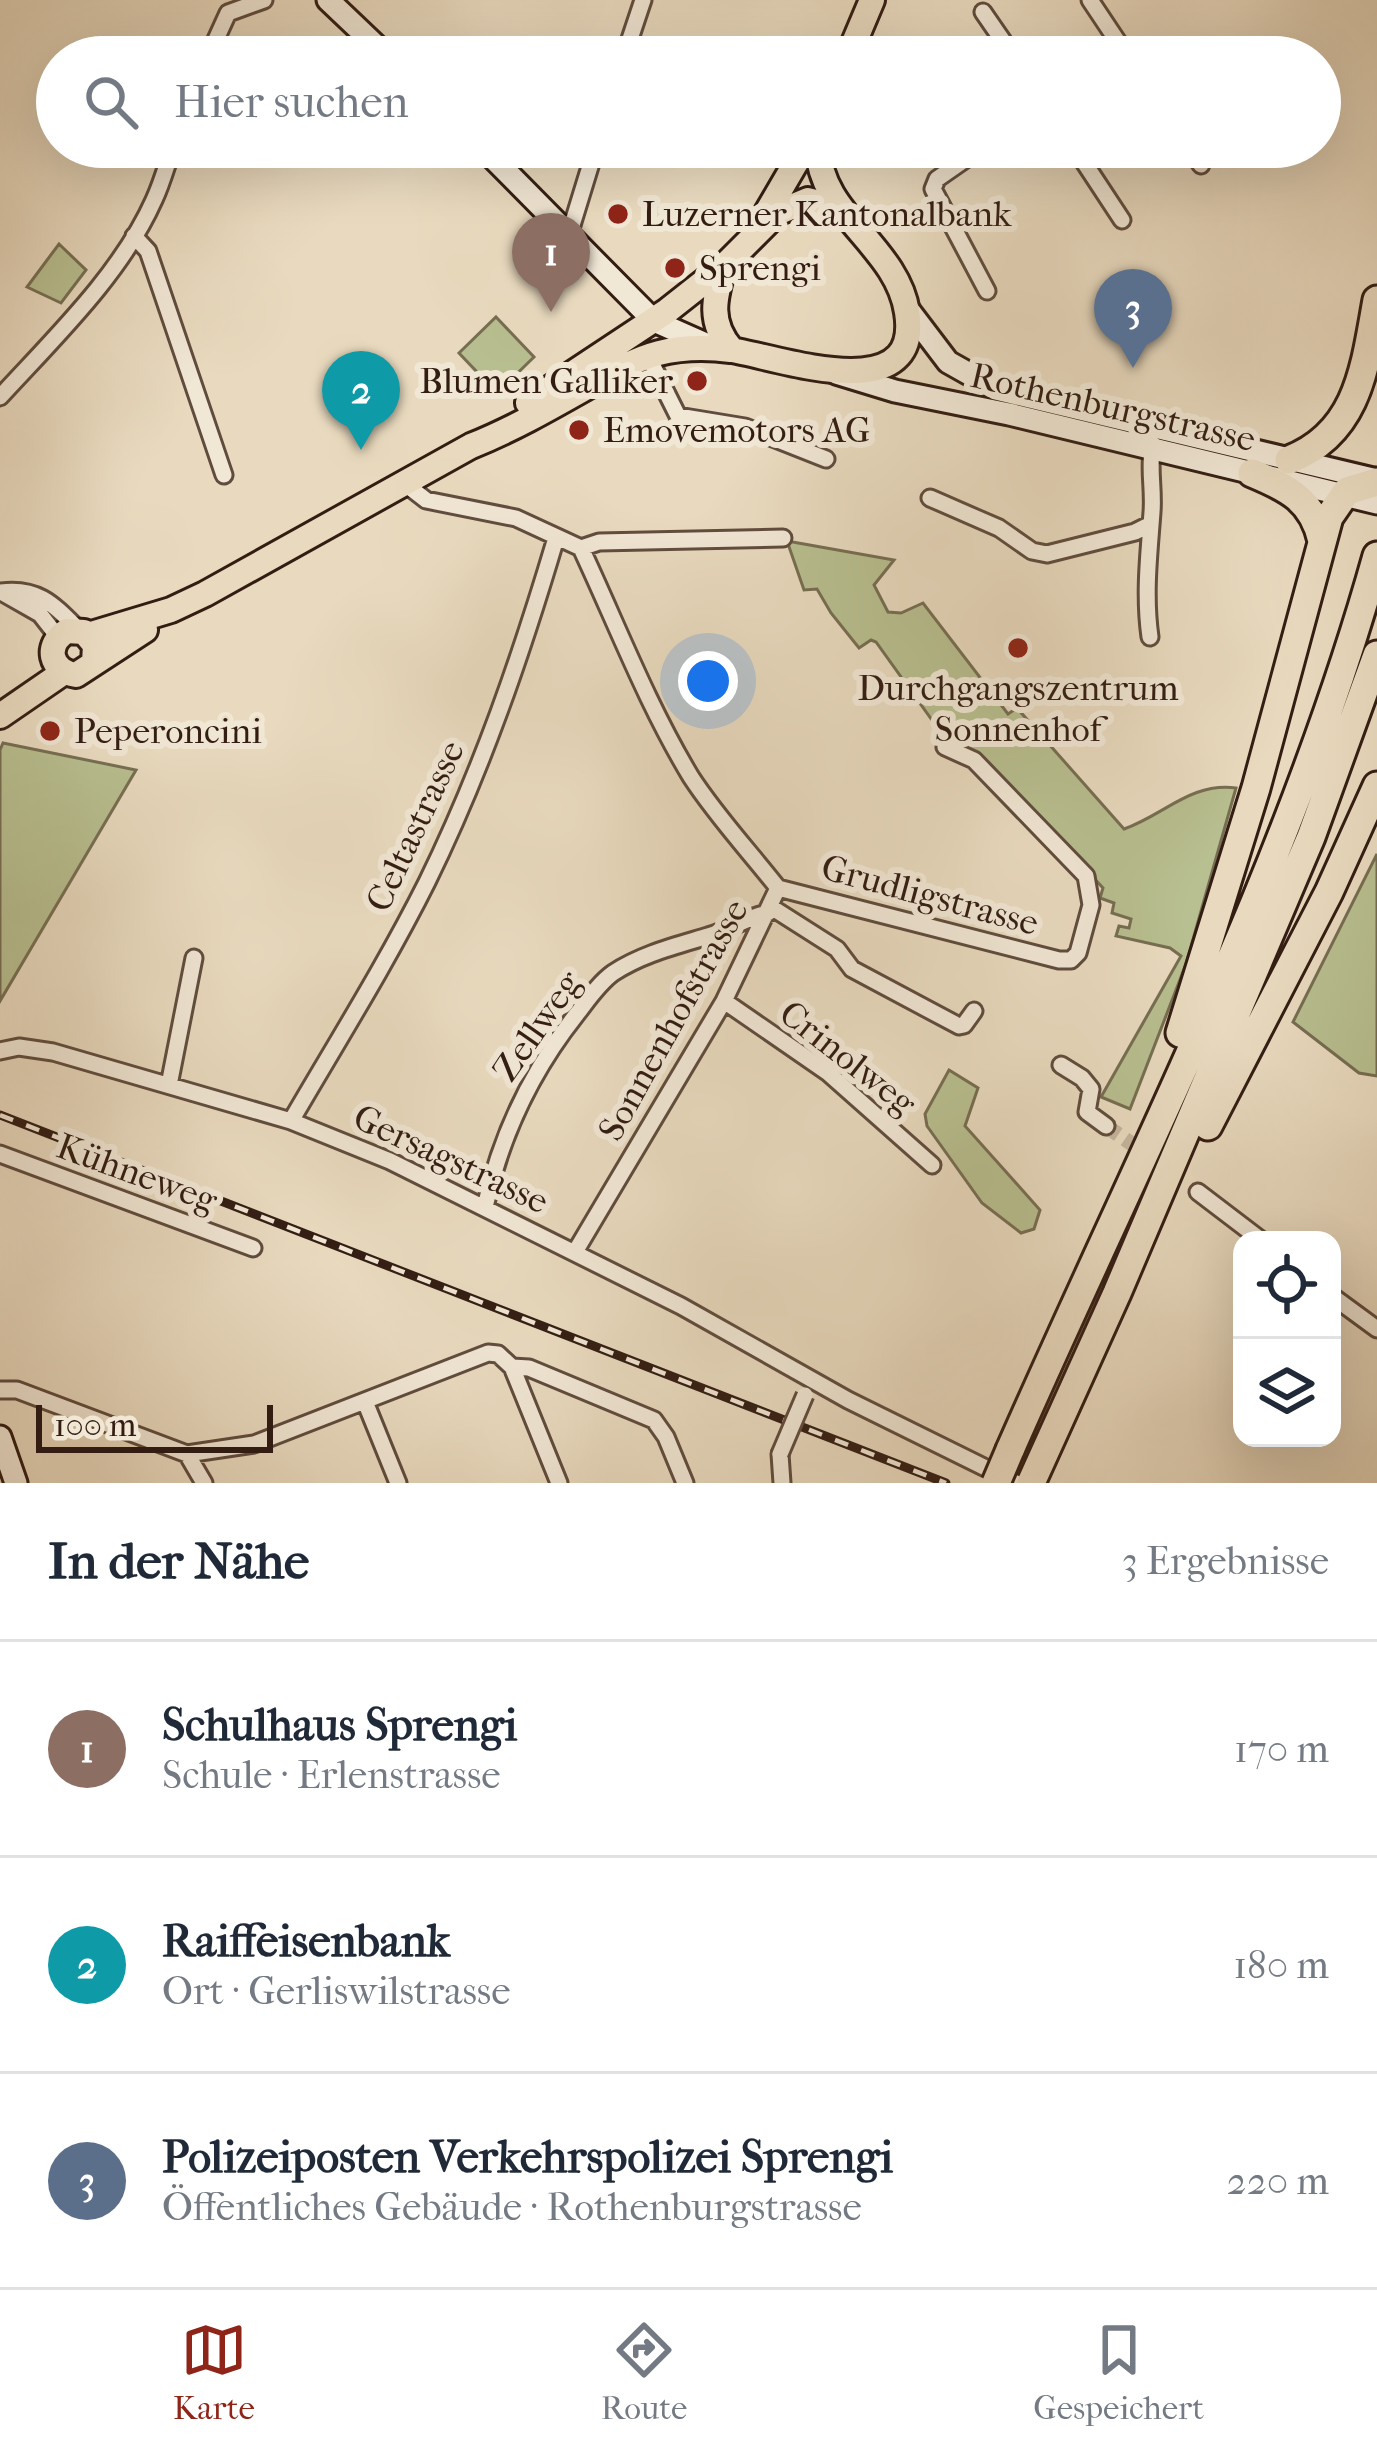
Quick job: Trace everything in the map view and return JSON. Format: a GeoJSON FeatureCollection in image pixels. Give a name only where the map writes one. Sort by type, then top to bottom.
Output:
{"type":"FeatureCollection","features":[{"type":"Feature","properties":{"kind":"highway"},"geometry":{"type":"LineString","coordinates":[[1289,460],[1326,442],[1345,417],[1361,376],[1377,300]]}},
{"type":"Feature","properties":{"kind":"highway"},"geometry":{"type":"LineString","coordinates":[[1252,473],[1301,497],[1318,522],[1322,542]]}},
{"type":"Feature","properties":{"kind":"highway"},"geometry":{"type":"LineString","coordinates":[[1060,1337],[1070,1291],[1171,1059],[1194,990],[1280,709],[1329,517],[1364,488]]}},
{"type":"Feature","properties":{"kind":"highway"},"geometry":{"type":"LineString","coordinates":[[996,1483],[1109,1236],[1286,826],[1327,718],[1377,556]]}},
{"type":"Feature","properties":{"kind":"highway"},"geometry":{"type":"LineString","coordinates":[[1035,1472],[1164,1185],[1311,837],[1377,655]]}},
{"type":"Feature","properties":{"kind":"highway"},"geometry":{"type":"LineString","coordinates":[[1164,1185],[1189,1168],[1329,892],[1377,786]]}},
{"type":"Feature","properties":{"kind":"main road"},"geometry":{"type":"LineString","coordinates":[[328,0],[366,36]]}},
{"type":"Feature","properties":{"kind":"main road"},"geometry":{"type":"LineString","coordinates":[[857,36],[872,0]]}},
{"type":"Feature","properties":{"kind":"main road"},"geometry":{"type":"LineString","coordinates":[[503,168],[654,321],[724,349],[836,373],[876,369],[890,362],[907,338],[907,308],[874,245],[839,208],[820,168]]}},
{"type":"Feature","properties":{"kind":"main road"},"geometry":{"type":"LineString","coordinates":[[759,226],[793,168]]}},
{"type":"Feature","properties":{"kind":"main road"},"geometry":{"type":"LineString","coordinates":[[471,446],[508,416],[654,321],[724,266],[777,212],[808,200],[839,208]]}},
{"type":"Feature","properties":{"kind":"main road"},"geometry":{"type":"LineString","coordinates":[[724,266],[714,313],[724,349]]}},
{"type":"Feature","properties":{"kind":"main road","name":"Rothenburgstrasse"},"geometry":{"type":"LineString","coordinates":[[907,308],[937,351],[973,380],[1252,473],[1364,488]]}},
{"type":"Feature","properties":{"kind":"main road"},"geometry":{"type":"LineString","coordinates":[[0,716],[68,646],[95,645],[94,663],[171,610],[647,356],[724,349]]}},
{"type":"Feature","properties":{"kind":"main road","name":"Rothenburgstrasse"},"geometry":{"type":"LineString","coordinates":[[836,373],[895,391],[1289,460],[1364,488]]}},
{"type":"Feature","properties":{"kind":"main road"},"geometry":{"type":"LineString","coordinates":[[0,699],[68,646],[171,610]]}},
{"type":"Feature","properties":{"kind":"main road"},"geometry":{"type":"LineString","coordinates":[[0,1437],[16,1483]]}},
{"type":"Feature","properties":{"kind":"street"},"geometry":{"type":"LineString","coordinates":[[218,36],[228,13],[264,0]]}},
{"type":"Feature","properties":{"kind":"street"},"geometry":{"type":"LineString","coordinates":[[631,36],[643,0]]}},
{"type":"Feature","properties":{"kind":"street"},"geometry":{"type":"LineString","coordinates":[[1090,0],[1112,36]]}},
{"type":"Feature","properties":{"kind":"street"},"geometry":{"type":"LineString","coordinates":[[983,12],[1000,36]]}},
{"type":"Feature","properties":{"kind":"street"},"geometry":{"type":"LineString","coordinates":[[0,397],[86,301],[134,236],[165,168]]}},
{"type":"Feature","properties":{"kind":"street"},"geometry":{"type":"LineString","coordinates":[[569,235],[590,168]]}},
{"type":"Feature","properties":{"kind":"street"},"geometry":{"type":"LineString","coordinates":[[953,168],[937,179],[933,189],[986,291]]}},
{"type":"Feature","properties":{"kind":"street"},"geometry":{"type":"LineString","coordinates":[[1089,168],[1122,220]]}},
{"type":"Feature","properties":{"kind":"street"},"geometry":{"type":"LineString","coordinates":[[134,236],[148,251],[224,475]]}},
{"type":"Feature","properties":{"kind":"street"},"geometry":{"type":"LineString","coordinates":[[647,356],[679,416],[745,428],[826,460]]}},
{"type":"Feature","properties":{"kind":"street"},"geometry":{"type":"LineString","coordinates":[[1150,637],[1145,588],[1154,438]]}},
{"type":"Feature","properties":{"kind":"street"},"geometry":{"type":"LineString","coordinates":[[404,483],[436,504],[516,518],[581,548],[599,542],[783,538]]}},
{"type":"Feature","properties":{"kind":"street"},"geometry":{"type":"LineString","coordinates":[[931,498],[1000,528],[1032,551],[1047,554],[1149,525]]}},
{"type":"Feature","properties":{"kind":"street","name":"Celtastrasse"},"geometry":{"type":"LineString","coordinates":[[291,1121],[372,982],[460,811],[522,653],[556,538]]}},
{"type":"Feature","properties":{"kind":"street","name":"Sonnenhofstrasse"},"geometry":{"type":"LineString","coordinates":[[575,1252],[724,1001],[778,888],[690,775],[650,704],[581,548]]}},
{"type":"Feature","properties":{"kind":"street"},"geometry":{"type":"LineString","coordinates":[[0,592],[24,589],[43,596],[68,646]]}},
{"type":"Feature","properties":{"kind":"street","name":"Grudligstrasse"},"geometry":{"type":"LineString","coordinates":[[778,888],[1071,960],[1078,953],[1091,904],[1086,876],[974,760],[945,747]]}},
{"type":"Feature","properties":{"kind":"street"},"geometry":{"type":"LineString","coordinates":[[770,910],[837,949],[851,969],[959,1026],[974,1011]]}},
{"type":"Feature","properties":{"kind":"street","name":"Zellweg"},"geometry":{"type":"LineString","coordinates":[[484,1207],[495,1160],[517,1105],[600,984],[664,948],[715,934],[770,910]]}},
{"type":"Feature","properties":{"kind":"street"},"geometry":{"type":"LineString","coordinates":[[169,1085],[194,958]]}},
{"type":"Feature","properties":{"kind":"street","name":"Crinolweg"},"geometry":{"type":"LineString","coordinates":[[724,1001],[827,1072],[932,1165]]}},
{"type":"Feature","properties":{"kind":"street","name":"Gersagstrasse"},"geometry":{"type":"LineString","coordinates":[[0,1051],[19,1047],[53,1052],[334,1136],[575,1252],[809,1388],[848,1400],[1016,1483]]}},
{"type":"Feature","properties":{"kind":"street"},"geometry":{"type":"LineString","coordinates":[[1061,1065],[1082,1078],[1090,1090],[1088,1112],[1106,1126]]}},
{"type":"Feature","properties":{"kind":"street","name":"Kühneweg"},"geometry":{"type":"LineString","coordinates":[[0,1154],[253,1248]]}},
{"type":"Feature","properties":{"kind":"street"},"geometry":{"type":"LineString","coordinates":[[1198,1192],[1250,1231]]}},
{"type":"Feature","properties":{"kind":"street"},"geometry":{"type":"LineString","coordinates":[[1341,1303],[1377,1329]]}},
{"type":"Feature","properties":{"kind":"street"},"geometry":{"type":"LineString","coordinates":[[0,1390],[17,1390],[188,1454],[254,1444],[488,1353],[498,1354],[512,1367],[559,1483]]}},
{"type":"Feature","properties":{"kind":"street"},"geometry":{"type":"LineString","coordinates":[[512,1367],[529,1368],[654,1420],[685,1483]]}},
{"type":"Feature","properties":{"kind":"street"},"geometry":{"type":"LineString","coordinates":[[782,1483],[780,1454],[809,1388]]}},
{"type":"Feature","properties":{"kind":"street"},"geometry":{"type":"LineString","coordinates":[[366,1404],[398,1483]]}},
{"type":"Feature","properties":{"kind":"street"},"geometry":{"type":"LineString","coordinates":[[188,1454],[203,1483]]}},
{"type":"Feature","properties":{"kind":"green space"},"geometry":{"type":"Polygon","coordinates":[[[59,244],[86,270],[61,303],[27,287],[59,244]]]}},
{"type":"Feature","properties":{"kind":"green space"},"geometry":{"type":"Polygon","coordinates":[[[496,317],[534,357],[497,393],[459,353],[496,317]]]}},
{"type":"Feature","properties":{"kind":"green space"},"geometry":{"type":"Polygon","coordinates":[[[787,541],[894,560],[874,585],[888,612],[901,613],[923,603],[1008,714],[1017,708],[1124,829],[1191,795],[1236,788],[1186,964],[1130,1109],[1101,1097],[1181,956],[1170,948],[1116,936],[1119,926],[1129,928],[1131,919],[1112,913],[1114,903],[1100,898],[1103,888],[975,753],[947,741],[876,642],[859,648],[817,589],[804,590],[787,541]]]}},
{"type":"Feature","properties":{"kind":"green space"},"geometry":{"type":"Polygon","coordinates":[[[3,743],[136,770],[0,1001],[0,750],[3,743]]]}},
{"type":"Feature","properties":{"kind":"green space"},"geometry":{"type":"Polygon","coordinates":[[[1377,854],[1377,1076],[1359,1073],[1293,1022],[1377,854]]]}},
{"type":"Feature","properties":{"kind":"green space"},"geometry":{"type":"Polygon","coordinates":[[[949,1070],[978,1088],[965,1126],[1040,1210],[1034,1229],[1021,1233],[982,1203],[927,1126],[925,1114],[949,1070]]]}},
{"type":"Feature","properties":{"kind":"tunnel"},"geometry":{"type":"LineString","coordinates":[[1106,1126],[1148,1155]]}},
{"type":"Feature","properties":{"kind":"railway"},"geometry":{"type":"LineString","coordinates":[[0,1115],[946,1483]]}},
{"type":"Feature","properties":{"kind":"place","name":"Luzerner Kantonalbank"},"geometry":{"type":"Point","coordinates":[618,214]}},
{"type":"Feature","properties":{"kind":"place","name":"Sprengi"},"geometry":{"type":"Point","coordinates":[675,268]}},
{"type":"Feature","properties":{"kind":"place","name":"Schulhaus Sprengi"},"geometry":{"type":"Point","coordinates":[551,312]}},
{"type":"Feature","properties":{"kind":"place","name":"Polizeiposten Verkehrspolizei Sprengi"},"geometry":{"type":"Point","coordinates":[1133,368]}},
{"type":"Feature","properties":{"kind":"place","name":"Blumen Galliker"},"geometry":{"type":"Point","coordinates":[697,381]}},
{"type":"Feature","properties":{"kind":"place","name":"Emovemotors AG"},"geometry":{"type":"Point","coordinates":[579,430]}},
{"type":"Feature","properties":{"kind":"place","name":"Raiffeisenbank"},"geometry":{"type":"Point","coordinates":[361,450]}},
{"type":"Feature","properties":{"kind":"place","name":"Durchgangszentrum Sonnenhof"},"geometry":{"type":"Point","coordinates":[1018,648]}},
{"type":"Feature","properties":{"kind":"place","name":"Peperoncini"},"geometry":{"type":"Point","coordinates":[50,731]}}]}
